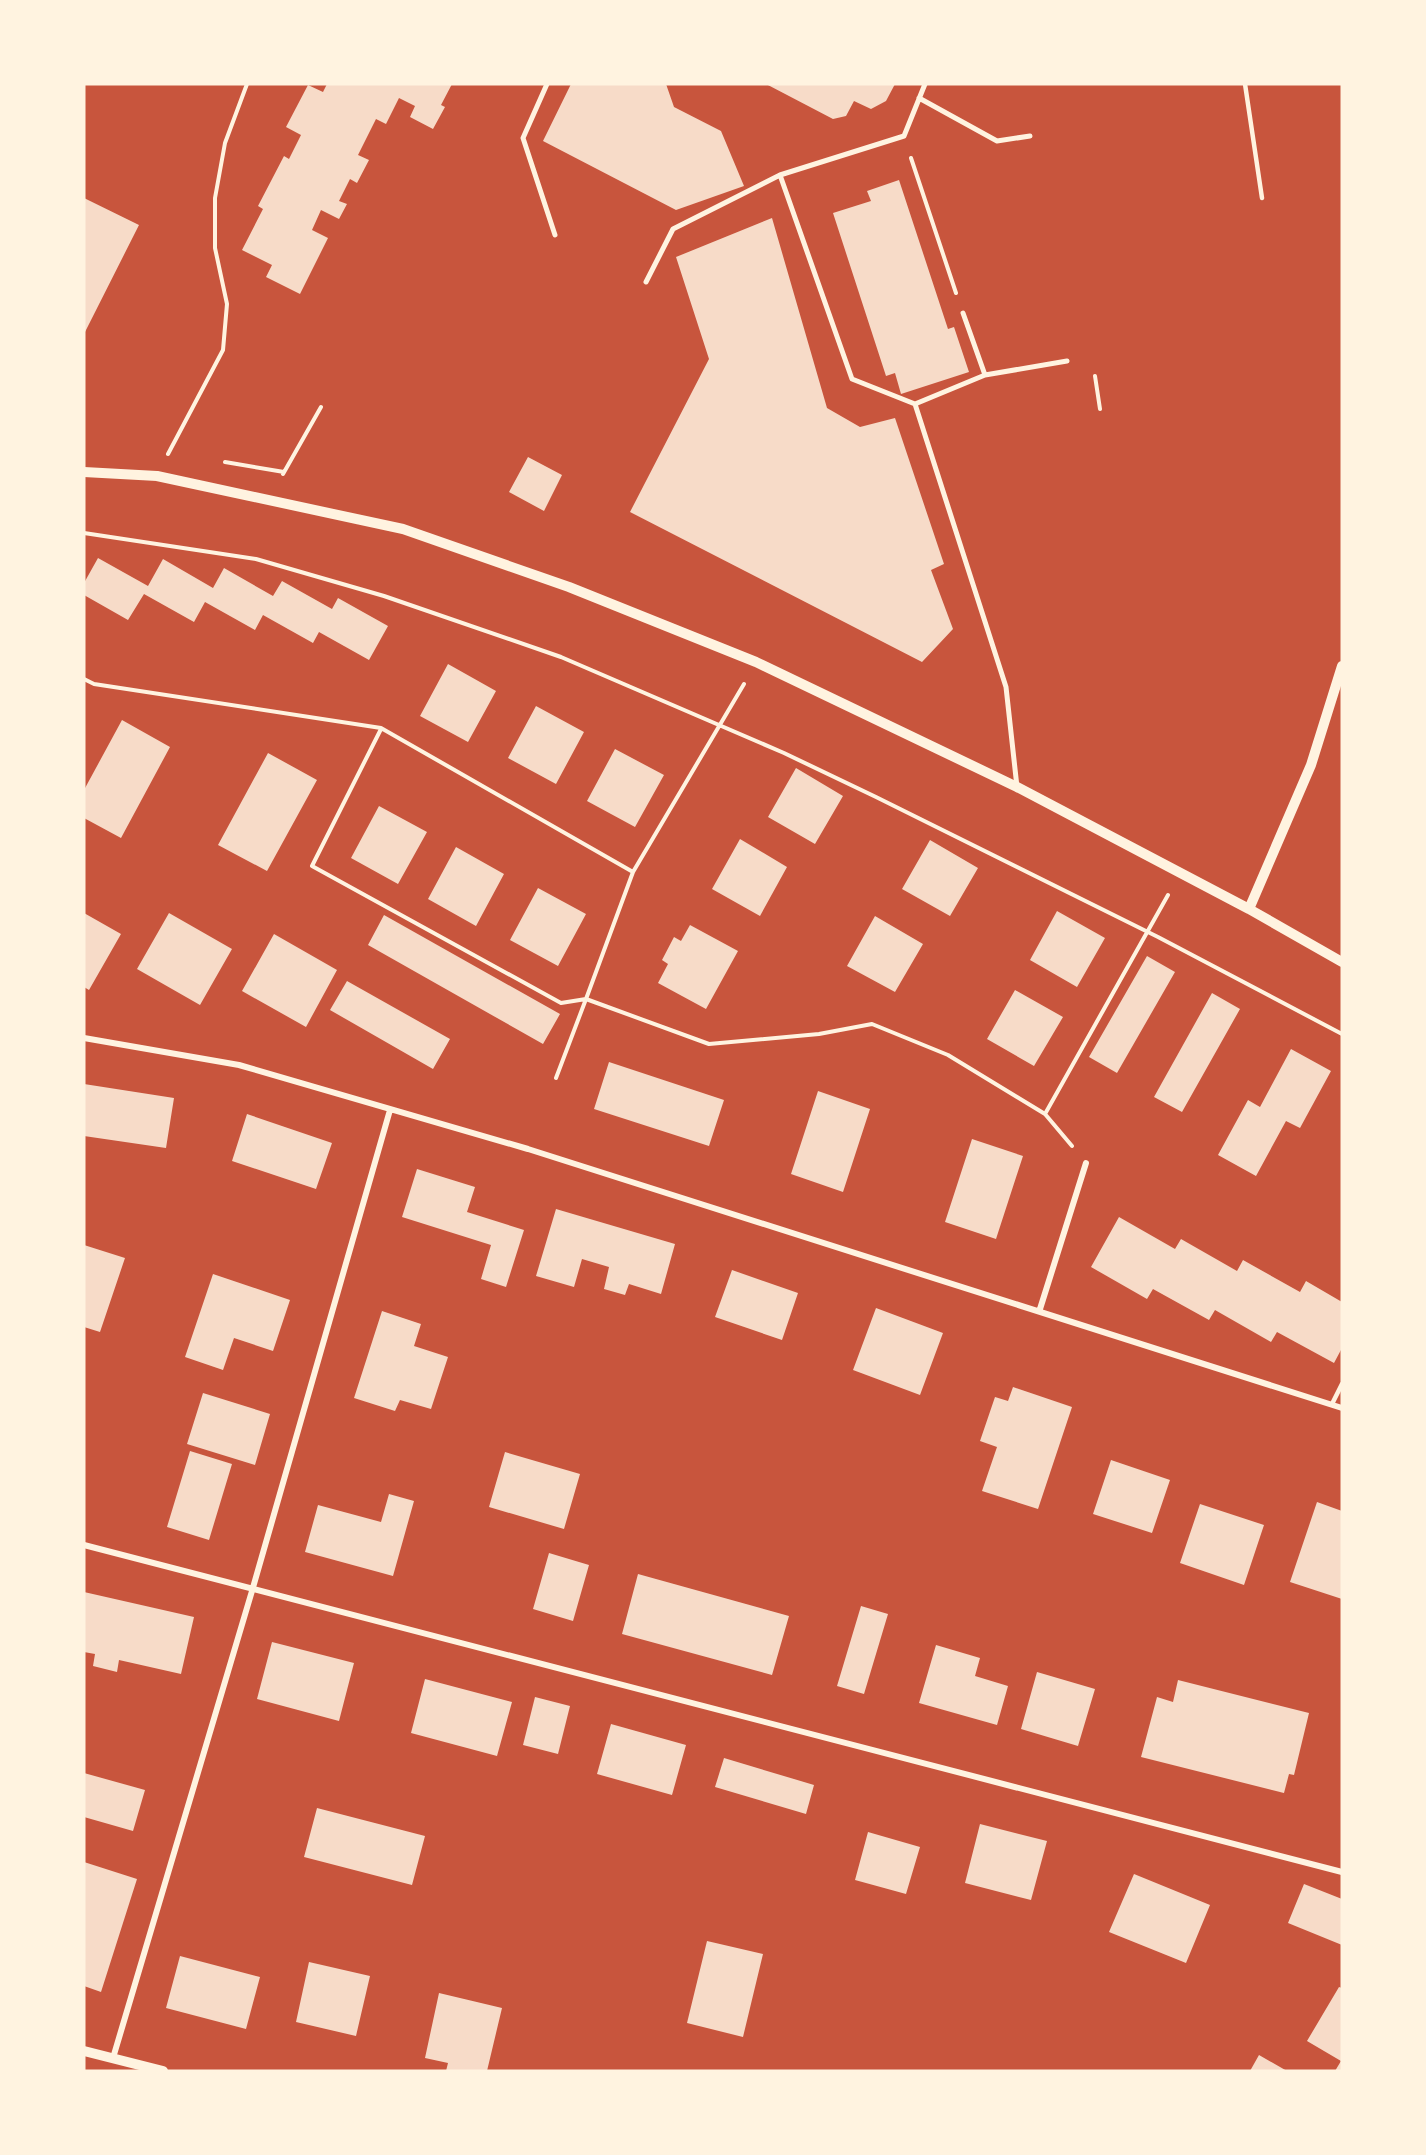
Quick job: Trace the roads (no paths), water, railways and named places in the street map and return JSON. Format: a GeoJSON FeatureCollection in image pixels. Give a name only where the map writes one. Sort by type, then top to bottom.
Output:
{"type":"FeatureCollection","features":[{"type":"Feature","properties":{"kind":"street"},"geometry":{"type":"LineString","coordinates":[[547,84],[524,138],[555,235]]}},
{"type":"Feature","properties":{"kind":"street"},"geometry":{"type":"LineString","coordinates":[[646,282],[673,229],[780,175],[904,136],[925,84]]}},
{"type":"Feature","properties":{"kind":"street"},"geometry":{"type":"LineString","coordinates":[[919,98],[997,141],[1030,136]]}},
{"type":"Feature","properties":{"kind":"street"},"geometry":{"type":"LineString","coordinates":[[780,175],[852,379],[915,404],[985,375],[1067,361]]}},
{"type":"Feature","properties":{"kind":"street"},"geometry":{"type":"LineString","coordinates":[[963,313],[985,375]]}},
{"type":"Feature","properties":{"kind":"street"},"geometry":{"type":"LineString","coordinates":[[915,404],[1006,687],[1017,787]]}},
{"type":"Feature","properties":{"kind":"street"},"geometry":{"type":"LineString","coordinates":[[84,472],[157,476],[403,530],[569,587],[756,662],[1017,787],[1249,909],[1342,962]]}},
{"type":"Feature","properties":{"kind":"street"},"geometry":{"type":"LineString","coordinates":[[1249,909],[1311,765],[1342,666]]}},
{"type":"Feature","properties":{"kind":"street"},"geometry":{"type":"LineString","coordinates":[[84,1038],[239,1065],[528,1149],[1040,1309],[1342,1408]]}},
{"type":"Feature","properties":{"kind":"street"},"geometry":{"type":"LineString","coordinates":[[113,2058],[252,1591],[390,1110]]}},
{"type":"Feature","properties":{"kind":"street"},"geometry":{"type":"LineString","coordinates":[[1040,1309],[1086,1163]]}},
{"type":"Feature","properties":{"kind":"street"},"geometry":{"type":"LineString","coordinates":[[84,1545],[252,1591],[1342,1872]]}},
{"type":"Feature","properties":{"kind":"street"},"geometry":{"type":"LineString","coordinates":[[84,2051],[163,2071]]}},
{"type":"Feature","properties":{"kind":"lane"},"geometry":{"type":"LineString","coordinates":[[1245,84],[1263,198]]}},
{"type":"Feature","properties":{"kind":"lane"},"geometry":{"type":"LineString","coordinates":[[1332,1404],[1342,1384]]}}]}
